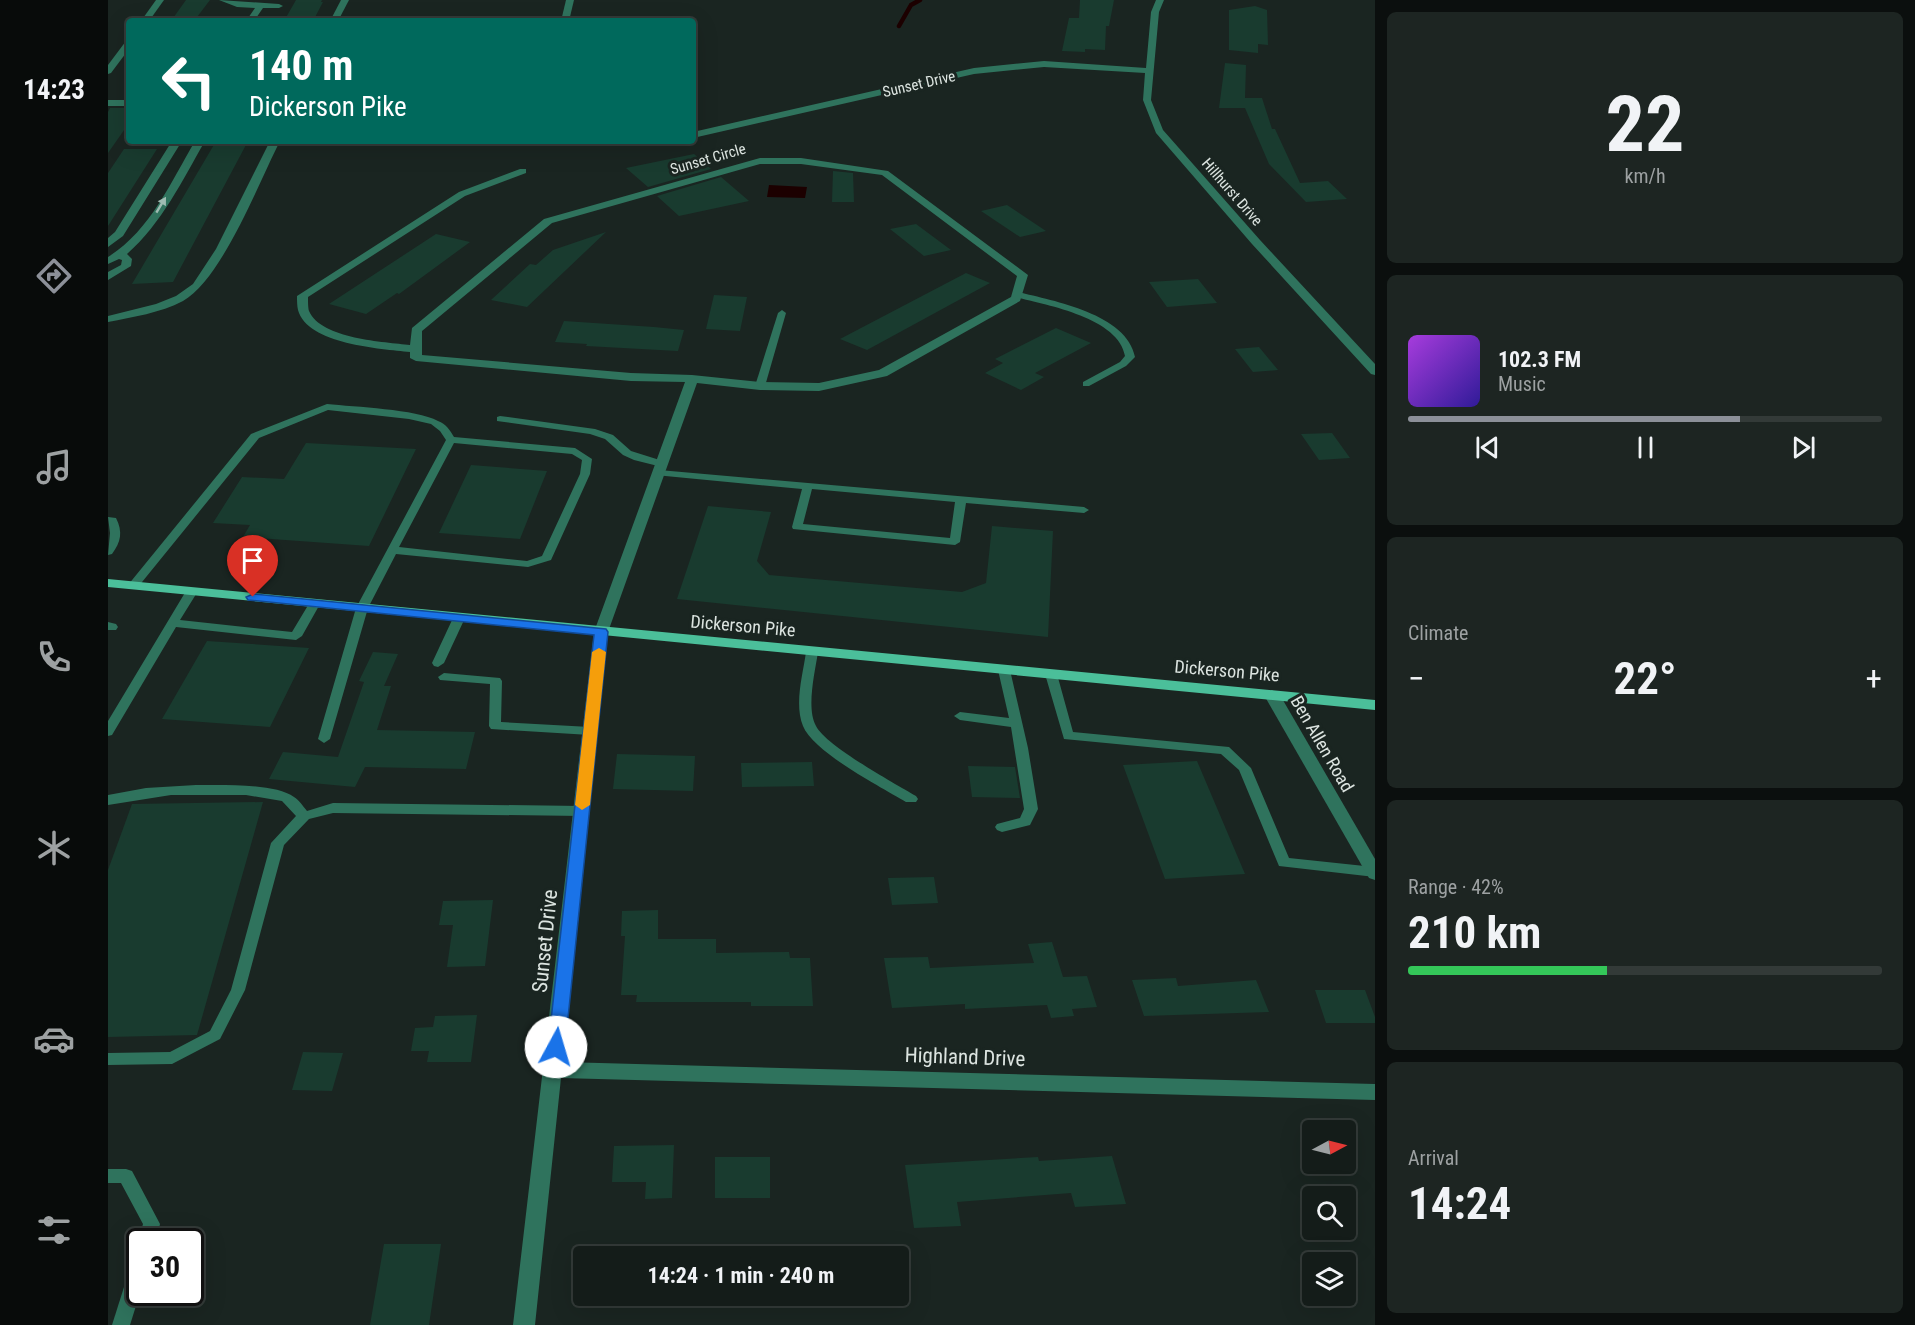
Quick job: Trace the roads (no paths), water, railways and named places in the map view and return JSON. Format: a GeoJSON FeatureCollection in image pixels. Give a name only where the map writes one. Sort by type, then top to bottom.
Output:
{"type":"FeatureCollection","features":[{"type":"Feature","properties":{"kind":"main road","name":"Dickerson Pike"},"geometry":{"type":"LineString","coordinates":[[108,583],[1375,705]]}},
{"type":"Feature","properties":{"kind":"street"},"geometry":{"type":"LineString","coordinates":[[147,18],[159,0]]}},
{"type":"Feature","properties":{"kind":"street"},"geometry":{"type":"LineString","coordinates":[[223,0],[237,5],[278,6]]}},
{"type":"Feature","properties":{"kind":"street"},"geometry":{"type":"LineString","coordinates":[[335,18],[345,0]]}},
{"type":"Feature","properties":{"kind":"street"},"geometry":{"type":"LineString","coordinates":[[567,18],[570,0]]}},
{"type":"Feature","properties":{"kind":"street","name":"Hillhurst Drive"},"geometry":{"type":"LineString","coordinates":[[1160,0],[1155,12],[1147,100],[1159,131],[1256,242],[1375,371]]}},
{"type":"Feature","properties":{"kind":"street"},"geometry":{"type":"LineString","coordinates":[[252,18],[261,5]]}},
{"type":"Feature","properties":{"kind":"street"},"geometry":{"type":"LineString","coordinates":[[108,71],[126,47]]}},
{"type":"Feature","properties":{"kind":"street","name":"Sunset Drive"},"geometry":{"type":"LineString","coordinates":[[696,134],[974,71],[1044,64],[1149,71]]}},
{"type":"Feature","properties":{"kind":"street"},"geometry":{"type":"LineString","coordinates":[[108,103],[126,103]]}},
{"type":"Feature","properties":{"kind":"street"},"geometry":{"type":"LineString","coordinates":[[108,244],[175,144]]}},
{"type":"Feature","properties":{"kind":"street"},"geometry":{"type":"LineString","coordinates":[[108,261],[121,255],[144,233],[198,144]]}},
{"type":"Feature","properties":{"kind":"street"},"geometry":{"type":"LineString","coordinates":[[108,319],[160,307],[180,298],[197,286],[221,249],[274,144]]}},
{"type":"Feature","properties":{"kind":"street","name":"Sunset Circle"},"geometry":{"type":"LineString","coordinates":[[416,349],[416,330],[548,221],[760,161],[801,161],[885,173],[1023,275],[1018,295]]}},
{"type":"Feature","properties":{"kind":"street"},"geometry":{"type":"LineString","coordinates":[[523,171],[462,194],[302,296],[301,306],[308,319],[333,337],[416,349],[416,358],[631,377],[692,379],[760,386],[819,387],[883,373],[1016,299],[1018,295]]}},
{"type":"Feature","properties":{"kind":"street"},"geometry":{"type":"LineString","coordinates":[[114,234],[144,233]]}},
{"type":"Feature","properties":{"kind":"street"},"geometry":{"type":"LineString","coordinates":[[108,277],[126,266],[127,259],[121,255]]}},
{"type":"Feature","properties":{"kind":"street"},"geometry":{"type":"LineString","coordinates":[[601,632],[692,379]]}},
{"type":"Feature","properties":{"kind":"street","name":"Sunset Drive"},"geometry":{"type":"LineString","coordinates":[[524,1325],[601,632]]}},
{"type":"Feature","properties":{"kind":"street","name":"Ben Allen Road"},"geometry":{"type":"LineString","coordinates":[[1272,695],[1372,865]]}},
{"type":"Feature","properties":{"kind":"street","name":"Highland Drive"},"geometry":{"type":"LineString","coordinates":[[554,1070],[1375,1092]]}},
{"type":"Feature","properties":{"kind":"lane"},"geometry":{"type":"LineString","coordinates":[[1018,295],[1055,304],[1089,317],[1117,332],[1128,344],[1130,357],[1123,364],[1086,384]]}},
{"type":"Feature","properties":{"kind":"lane"},"geometry":{"type":"LineString","coordinates":[[760,386],[783,313]]}},
{"type":"Feature","properties":{"kind":"lane"},"geometry":{"type":"LineString","coordinates":[[134,585],[255,436],[327,407],[409,416],[434,422],[444,429],[451,440]]}},
{"type":"Feature","properties":{"kind":"lane"},"geometry":{"type":"LineString","coordinates":[[500,419],[591,431],[609,437],[627,453],[660,468],[808,486],[1084,510]]}},
{"type":"Feature","properties":{"kind":"lane"},"geometry":{"type":"LineString","coordinates":[[392,550],[528,564],[547,558],[585,474],[587,459],[575,451],[451,440]]}},
{"type":"Feature","properties":{"kind":"lane"},"geometry":{"type":"LineString","coordinates":[[324,739],[362,608],[451,440]]}},
{"type":"Feature","properties":{"kind":"lane"},"geometry":{"type":"LineString","coordinates":[[808,486],[797,527],[955,542],[961,500]]}},
{"type":"Feature","properties":{"kind":"lane"},"geometry":{"type":"LineString","coordinates":[[108,520],[112,520],[117,531],[115,542],[108,552]]}},
{"type":"Feature","properties":{"kind":"lane"},"geometry":{"type":"LineString","coordinates":[[108,732],[192,591]]}},
{"type":"Feature","properties":{"kind":"lane"},"geometry":{"type":"LineString","coordinates":[[173,623],[296,636],[314,603]]}},
{"type":"Feature","properties":{"kind":"lane"},"geometry":{"type":"LineString","coordinates":[[438,663],[459,618]]}},
{"type":"Feature","properties":{"kind":"lane"},"geometry":{"type":"LineString","coordinates":[[812,652],[807,702],[809,725],[814,735],[838,754],[911,799]]}},
{"type":"Feature","properties":{"kind":"lane"},"geometry":{"type":"LineString","coordinates":[[1002,827],[1025,822],[1031,809],[1004,670]]}},
{"type":"Feature","properties":{"kind":"lane"},"geometry":{"type":"LineString","coordinates":[[1051,674],[1068,736],[1224,750],[1245,768],[1284,862],[1372,865]]}},
{"type":"Feature","properties":{"kind":"lane"},"geometry":{"type":"LineString","coordinates":[[444,677],[496,681],[495,726],[590,730]]}},
{"type":"Feature","properties":{"kind":"lane"},"geometry":{"type":"LineString","coordinates":[[960,716],[1016,723]]}},
{"type":"Feature","properties":{"kind":"lane"},"geometry":{"type":"LineString","coordinates":[[108,800],[142,792],[238,790],[287,797],[304,816]]}},
{"type":"Feature","properties":{"kind":"lane"},"geometry":{"type":"LineString","coordinates":[[108,1059],[172,1058],[215,1035],[238,990],[278,843],[304,816],[333,808],[582,811]]}},
{"type":"Feature","properties":{"kind":"lane"},"geometry":{"type":"LineString","coordinates":[[108,1176],[126,1176],[152,1224],[151,1228]]}},
{"type":"Feature","properties":{"kind":"lane"},"geometry":{"type":"LineString","coordinates":[[120,1325],[126,1306]]}},
{"type":"Feature","properties":{"kind":"waterway"},"geometry":{"type":"LineString","coordinates":[[899,26],[911,5],[920,0]]}}]}
